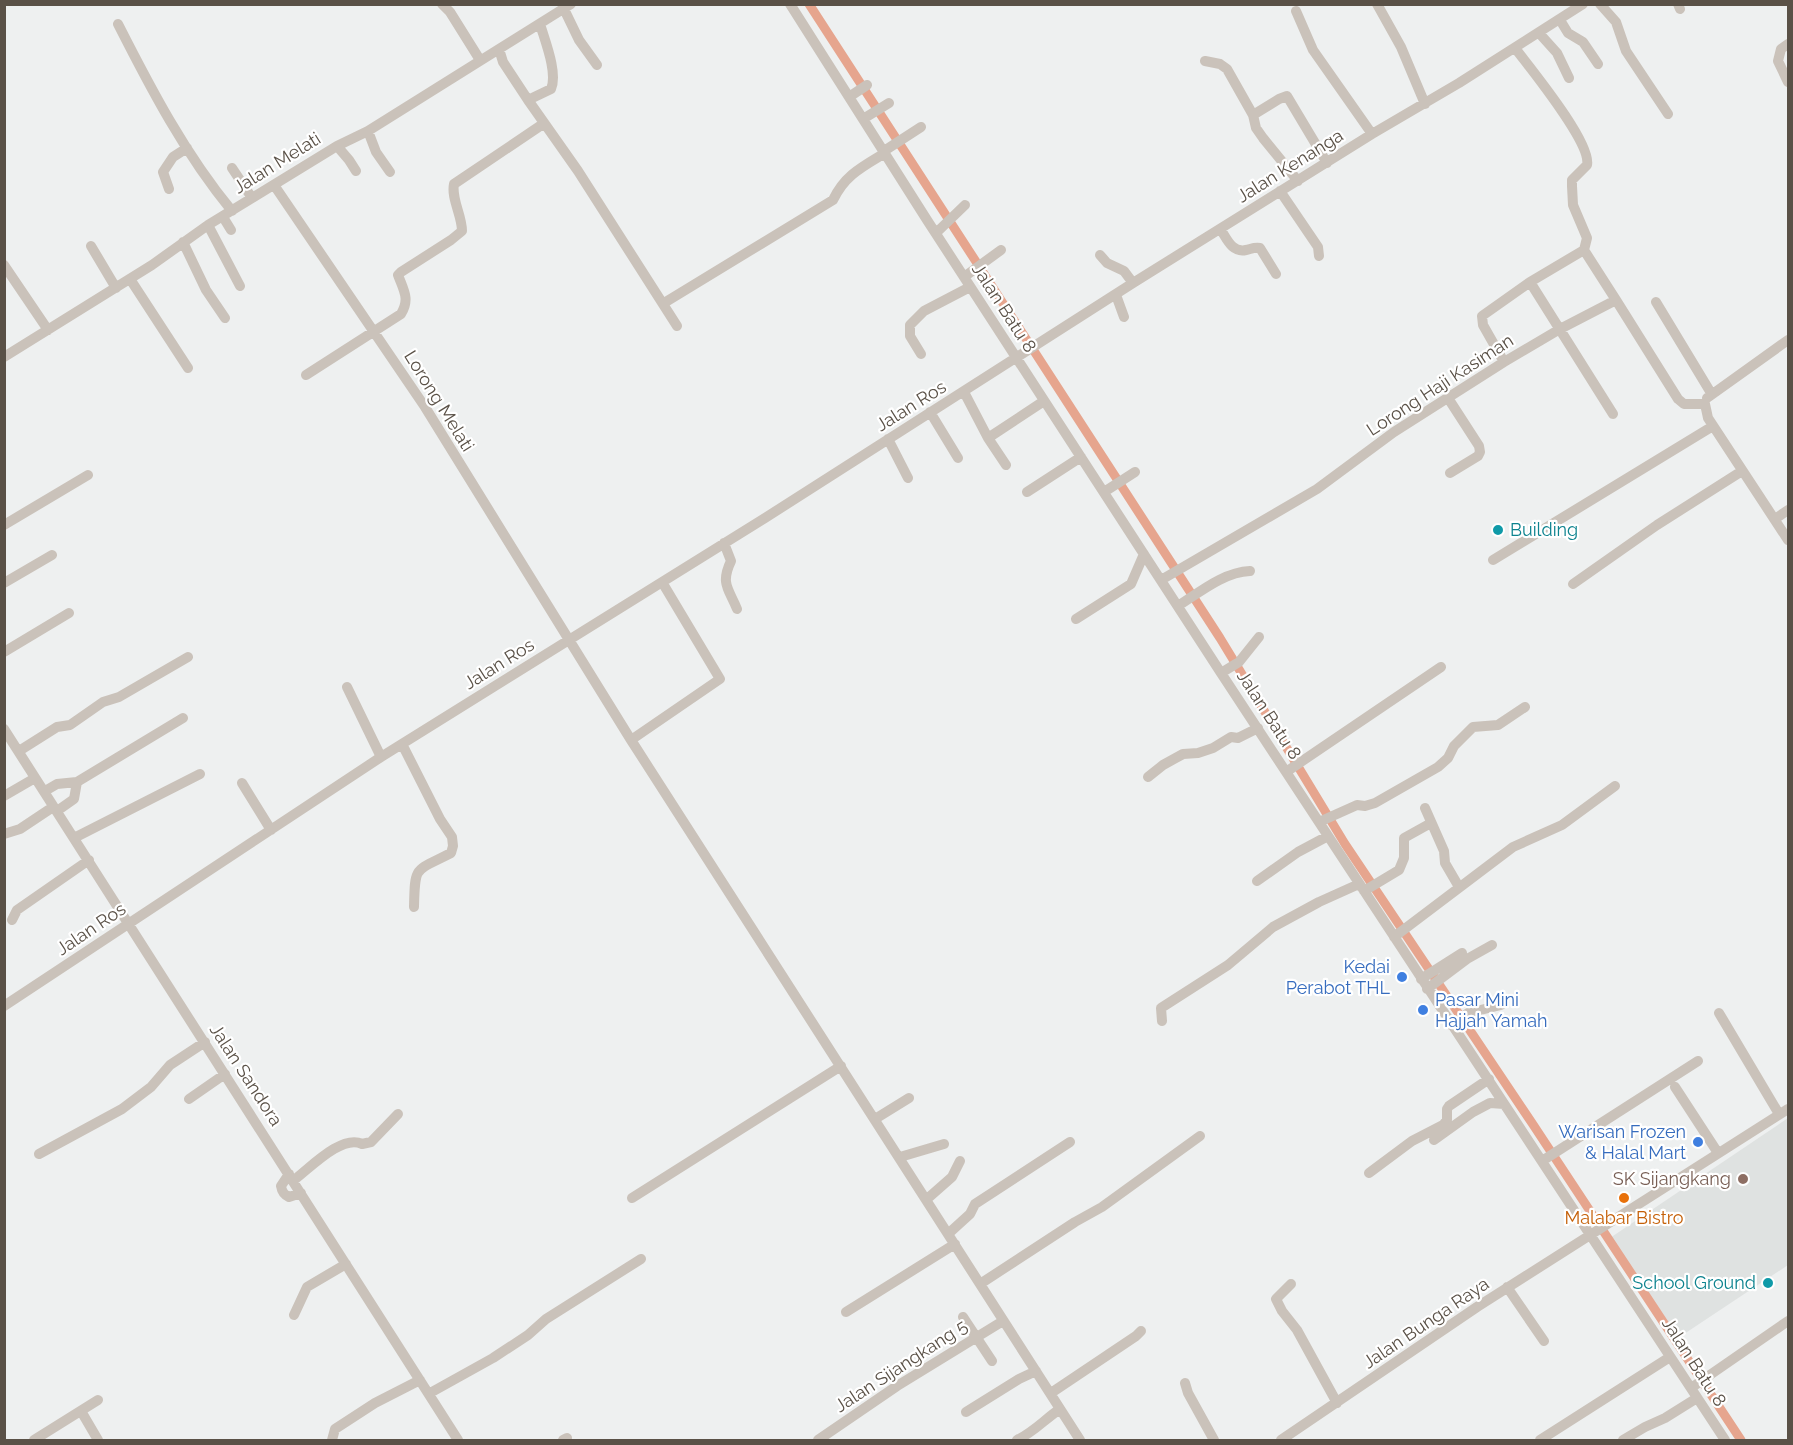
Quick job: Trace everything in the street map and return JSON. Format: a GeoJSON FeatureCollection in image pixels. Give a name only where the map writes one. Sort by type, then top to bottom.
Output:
{"type":"FeatureCollection","features":[{"type":"Feature","properties":{"kind":"street"},"geometry":{"type":"LineString","coordinates":[[442,4],[450,12],[480,60]]}},
{"type":"Feature","properties":{"kind":"street","name":"Jalan Batu 8"},"geometry":{"type":"LineString","coordinates":[[790,4],[849,97],[867,117],[884,152],[939,230],[1019,355],[1044,401],[1081,457],[1108,490],[1144,554],[1187,600],[1231,668],[1258,728],[1290,770],[1322,821],[1328,836],[1368,886],[1396,935],[1458,1020],[1504,1104],[1593,1233],[1725,1440]]}},
{"type":"Feature","properties":{"kind":"street"},"geometry":{"type":"LineString","coordinates":[[1377,4],[1410,66],[1425,104]]}},
{"type":"Feature","properties":{"kind":"street","name":"Jalan Kenanga"},"geometry":{"type":"LineString","coordinates":[[1019,355],[1583,4]]}},
{"type":"Feature","properties":{"kind":"street"},"geometry":{"type":"LineString","coordinates":[[1600,4],[1616,22],[1626,51],[1668,114]]}},
{"type":"Feature","properties":{"kind":"street"},"geometry":{"type":"LineString","coordinates":[[567,7],[579,40],[597,65]]}},
{"type":"Feature","properties":{"kind":"street","name":"Jalan Melati"},"geometry":{"type":"LineString","coordinates":[[4,357],[130,279],[208,225],[337,146],[368,131],[567,7]]}},
{"type":"Feature","properties":{"kind":"street"},"geometry":{"type":"LineString","coordinates":[[1296,11],[1313,50],[1372,134]]}},
{"type":"Feature","properties":{"kind":"street"},"geometry":{"type":"LineString","coordinates":[[1560,20],[1568,33],[1582,42],[1598,64]]}},
{"type":"Feature","properties":{"kind":"street"},"geometry":{"type":"LineString","coordinates":[[118,24],[163,111],[227,214],[231,230]]}},
{"type":"Feature","properties":{"kind":"street"},"geometry":{"type":"LineString","coordinates":[[528,100],[553,86],[552,70],[540,24]]}},
{"type":"Feature","properties":{"kind":"street"},"geometry":{"type":"LineString","coordinates":[[1539,33],[1557,53],[1569,78]]}},
{"type":"Feature","properties":{"kind":"street"},"geometry":{"type":"LineString","coordinates":[[1788,44],[1781,49],[1778,61],[1788,82]]}},
{"type":"Feature","properties":{"kind":"street"},"geometry":{"type":"LineString","coordinates":[[1504,362],[1483,325],[1482,316],[1530,282],[1584,250],[1587,238],[1573,205],[1572,186],[1572,180],[1587,165],[1586,152],[1562,111],[1515,48]]}},
{"type":"Feature","properties":{"kind":"street"},"geometry":{"type":"LineString","coordinates":[[499,49],[503,62],[543,124],[578,171],[677,326]]}},
{"type":"Feature","properties":{"kind":"street"},"geometry":{"type":"LineString","coordinates":[[1205,61],[1220,64],[1227,69],[1252,115],[1256,128],[1298,181]]}},
{"type":"Feature","properties":{"kind":"street"},"geometry":{"type":"LineString","coordinates":[[849,97],[864,88]]}},
{"type":"Feature","properties":{"kind":"street"},"geometry":{"type":"LineString","coordinates":[[1252,115],[1287,96],[1327,163]]}},
{"type":"Feature","properties":{"kind":"street"},"geometry":{"type":"LineString","coordinates":[[867,117],[889,103]]}},
{"type":"Feature","properties":{"kind":"street"},"geometry":{"type":"LineString","coordinates":[[306,375],[401,314],[406,305],[405,293],[398,275],[462,231],[462,219],[454,194],[454,184],[543,124]]}},
{"type":"Feature","properties":{"kind":"street"},"geometry":{"type":"LineString","coordinates":[[664,303],[834,200],[841,185],[850,176],[921,127]]}},
{"type":"Feature","properties":{"kind":"street"},"geometry":{"type":"LineString","coordinates":[[368,131],[376,152],[390,172]]}},
{"type":"Feature","properties":{"kind":"street"},"geometry":{"type":"LineString","coordinates":[[337,146],[350,160],[356,171]]}},
{"type":"Feature","properties":{"kind":"street"},"geometry":{"type":"LineString","coordinates":[[169,189],[163,172],[173,157],[187,148]]}},
{"type":"Feature","properties":{"kind":"street"},"geometry":{"type":"LineString","coordinates":[[232,168],[252,198]]}},
{"type":"Feature","properties":{"kind":"street","name":"Lorong Melati"},"geometry":{"type":"LineString","coordinates":[[274,185],[355,305],[375,330],[425,407],[631,740],[1080,1440]]}},
{"type":"Feature","properties":{"kind":"street"},"geometry":{"type":"LineString","coordinates":[[1280,191],[1318,248],[1319,256]]}},
{"type":"Feature","properties":{"kind":"street"},"geometry":{"type":"LineString","coordinates":[[939,230],[965,205]]}},
{"type":"Feature","properties":{"kind":"street"},"geometry":{"type":"LineString","coordinates":[[208,225],[240,286]]}},
{"type":"Feature","properties":{"kind":"street"},"geometry":{"type":"LineString","coordinates":[[1221,230],[1236,250],[1260,248],[1276,274]]}},
{"type":"Feature","properties":{"kind":"street"},"geometry":{"type":"LineString","coordinates":[[183,242],[206,290],[225,318]]}},
{"type":"Feature","properties":{"kind":"street"},"geometry":{"type":"LineString","coordinates":[[91,246],[116,288]]}},
{"type":"Feature","properties":{"kind":"street"},"geometry":{"type":"LineString","coordinates":[[921,354],[910,336],[910,325],[924,311],[1001,250]]}},
{"type":"Feature","properties":{"kind":"street"},"geometry":{"type":"LineString","coordinates":[[1584,250],[1678,399],[1684,404],[1705,404]]}},
{"type":"Feature","properties":{"kind":"street"},"geometry":{"type":"LineString","coordinates":[[1100,255],[1107,263],[1124,271],[1133,283]]}},
{"type":"Feature","properties":{"kind":"street"},"geometry":{"type":"LineString","coordinates":[[4,265],[48,330]]}},
{"type":"Feature","properties":{"kind":"street"},"geometry":{"type":"LineString","coordinates":[[130,279],[188,368]]}},
{"type":"Feature","properties":{"kind":"street"},"geometry":{"type":"LineString","coordinates":[[1530,282],[1613,414]]}},
{"type":"Feature","properties":{"kind":"street"},"geometry":{"type":"LineString","coordinates":[[1116,295],[1124,316]]}},
{"type":"Feature","properties":{"kind":"street","name":"Lorong Haji Kasiman"},"geometry":{"type":"LineString","coordinates":[[1165,577],[1317,489],[1394,432],[1504,362],[1616,300]]}},
{"type":"Feature","properties":{"kind":"street"},"geometry":{"type":"LineString","coordinates":[[1656,302],[1711,393]]}},
{"type":"Feature","properties":{"kind":"street"},"geometry":{"type":"LineString","coordinates":[[1788,340],[1711,393],[1705,404],[1705,412],[1713,426],[1788,540]]}},
{"type":"Feature","properties":{"kind":"street","name":"Jalan Ros"},"geometry":{"type":"LineString","coordinates":[[4,1006],[402,744],[964,392],[1019,355]]}},
{"type":"Feature","properties":{"kind":"street"},"geometry":{"type":"LineString","coordinates":[[964,392],[988,438],[1006,465]]}},
{"type":"Feature","properties":{"kind":"street"},"geometry":{"type":"LineString","coordinates":[[1448,398],[1479,446],[1480,452],[1478,456],[1450,473]]}},
{"type":"Feature","properties":{"kind":"street"},"geometry":{"type":"LineString","coordinates":[[988,438],[1044,401]]}},
{"type":"Feature","properties":{"kind":"street"},"geometry":{"type":"LineString","coordinates":[[930,412],[958,458]]}},
{"type":"Feature","properties":{"kind":"street"},"geometry":{"type":"LineString","coordinates":[[1493,560],[1713,426]]}},
{"type":"Feature","properties":{"kind":"street"},"geometry":{"type":"LineString","coordinates":[[888,439],[908,478]]}},
{"type":"Feature","properties":{"kind":"street"},"geometry":{"type":"LineString","coordinates":[[1027,492],[1081,457]]}},
{"type":"Feature","properties":{"kind":"street"},"geometry":{"type":"LineString","coordinates":[[1573,584],[1657,525],[1742,471]]}},
{"type":"Feature","properties":{"kind":"street"},"geometry":{"type":"LineString","coordinates":[[1108,490],[1135,472]]}},
{"type":"Feature","properties":{"kind":"street"},"geometry":{"type":"LineString","coordinates":[[4,525],[88,475]]}},
{"type":"Feature","properties":{"kind":"street"},"geometry":{"type":"LineString","coordinates":[[1775,519],[1788,510]]}},
{"type":"Feature","properties":{"kind":"street"},"geometry":{"type":"LineString","coordinates":[[724,543],[731,561],[725,576],[725,584],[738,609]]}},
{"type":"Feature","properties":{"kind":"street"},"geometry":{"type":"LineString","coordinates":[[1076,619],[1131,584],[1144,554]]}},
{"type":"Feature","properties":{"kind":"street"},"geometry":{"type":"LineString","coordinates":[[4,583],[52,555]]}},
{"type":"Feature","properties":{"kind":"street"},"geometry":{"type":"LineString","coordinates":[[1187,600],[1238,572],[1250,571]]}},
{"type":"Feature","properties":{"kind":"street"},"geometry":{"type":"LineString","coordinates":[[631,740],[720,679],[662,582]]}},
{"type":"Feature","properties":{"kind":"street"},"geometry":{"type":"LineString","coordinates":[[4,652],[69,612]]}},
{"type":"Feature","properties":{"kind":"street"},"geometry":{"type":"LineString","coordinates":[[1231,668],[1259,637]]}},
{"type":"Feature","properties":{"kind":"street"},"geometry":{"type":"LineString","coordinates":[[19,751],[57,727],[70,725],[103,702],[119,697],[188,657]]}},
{"type":"Feature","properties":{"kind":"street"},"geometry":{"type":"LineString","coordinates":[[1290,770],[1441,666]]}},
{"type":"Feature","properties":{"kind":"street"},"geometry":{"type":"LineString","coordinates":[[347,687],[381,758]]}},
{"type":"Feature","properties":{"kind":"street"},"geometry":{"type":"LineString","coordinates":[[1322,821],[1357,805],[1365,807],[1375,803],[1429,772],[1448,758],[1454,746],[1473,727],[1498,725],[1525,707]]}},
{"type":"Feature","properties":{"kind":"street"},"geometry":{"type":"LineString","coordinates":[[45,792],[57,784],[77,782],[183,718]]}},
{"type":"Feature","properties":{"kind":"street"},"geometry":{"type":"LineString","coordinates":[[1148,777],[1183,754],[1198,753],[1213,748],[1232,737],[1238,738],[1258,728]]}},
{"type":"Feature","properties":{"kind":"street","name":"Jalan Sandora"},"geometry":{"type":"LineString","coordinates":[[4,729],[292,1177],[457,1440]]}},
{"type":"Feature","properties":{"kind":"street"},"geometry":{"type":"LineString","coordinates":[[402,744],[440,819],[452,837],[453,846],[450,853],[419,869],[415,876],[414,907]]}},
{"type":"Feature","properties":{"kind":"street"},"geometry":{"type":"LineString","coordinates":[[74,837],[200,774]]}},
{"type":"Feature","properties":{"kind":"street"},"geometry":{"type":"LineString","coordinates":[[4,795],[35,778]]}},
{"type":"Feature","properties":{"kind":"street"},"geometry":{"type":"LineString","coordinates":[[4,834],[20,829],[74,798],[77,782]]}},
{"type":"Feature","properties":{"kind":"street"},"geometry":{"type":"LineString","coordinates":[[242,783],[271,830]]}},
{"type":"Feature","properties":{"kind":"street"},"geometry":{"type":"LineString","coordinates":[[1396,935],[1513,847],[1562,825],[1615,786]]}},
{"type":"Feature","properties":{"kind":"street"},"geometry":{"type":"LineString","coordinates":[[1425,808],[1444,851],[1445,863],[1459,887]]}},
{"type":"Feature","properties":{"kind":"street"},"geometry":{"type":"LineString","coordinates":[[1162,1021],[1161,1008],[1227,965],[1273,927],[1319,902],[1368,886],[1399,870],[1404,858],[1404,838],[1431,824]]}},
{"type":"Feature","properties":{"kind":"street"},"geometry":{"type":"LineString","coordinates":[[1257,881],[1298,852],[1328,836]]}},
{"type":"Feature","properties":{"kind":"street"},"geometry":{"type":"LineString","coordinates":[[12,920],[17,910],[89,860]]}},
{"type":"Feature","properties":{"kind":"street"},"geometry":{"type":"LineString","coordinates":[[1430,980],[1462,953],[1492,945]]}},
{"type":"Feature","properties":{"kind":"street"},"geometry":{"type":"LineString","coordinates":[[1458,1020],[1502,1005]]}},
{"type":"Feature","properties":{"kind":"street"},"geometry":{"type":"LineString","coordinates":[[1719,1013],[1784,1112]]}},
{"type":"Feature","properties":{"kind":"street"},"geometry":{"type":"LineString","coordinates":[[39,1154],[122,1109],[152,1087],[170,1065],[205,1042]]}},
{"type":"Feature","properties":{"kind":"street"},"geometry":{"type":"LineString","coordinates":[[1542,1161],[1698,1061]]}},
{"type":"Feature","properties":{"kind":"street"},"geometry":{"type":"LineString","coordinates":[[632,1198],[841,1066]]}},
{"type":"Feature","properties":{"kind":"street"},"geometry":{"type":"LineString","coordinates":[[189,1099],[225,1074]]}},
{"type":"Feature","properties":{"kind":"street"},"geometry":{"type":"LineString","coordinates":[[1369,1173],[1412,1142],[1443,1125],[1447,1120],[1449,1106],[1489,1080]]}},
{"type":"Feature","properties":{"kind":"street"},"geometry":{"type":"LineString","coordinates":[[1675,1087],[1718,1153]]}},
{"type":"Feature","properties":{"kind":"street"},"geometry":{"type":"LineString","coordinates":[[875,1119],[909,1098]]}},
{"type":"Feature","properties":{"kind":"street"},"geometry":{"type":"LineString","coordinates":[[1434,1140],[1473,1112],[1490,1103],[1504,1104]]}},
{"type":"Feature","properties":{"kind":"street","name":"Jalan Bunga Raya"},"geometry":{"type":"LineString","coordinates":[[1281,1440],[1507,1287],[1784,1112]]}},
{"type":"Feature","properties":{"kind":"street"},"geometry":{"type":"LineString","coordinates":[[302,1193],[285,1196],[280,1186],[340,1144],[356,1141],[362,1144],[371,1142],[398,1114]]}},
{"type":"Feature","properties":{"kind":"street"},"geometry":{"type":"LineString","coordinates":[[980,1284],[1102,1207],[1200,1137]]}},
{"type":"Feature","properties":{"kind":"street"},"geometry":{"type":"LineString","coordinates":[[948,1234],[970,1214],[975,1204],[1070,1142]]}},
{"type":"Feature","properties":{"kind":"street"},"geometry":{"type":"LineString","coordinates":[[900,1157],[944,1144]]}},
{"type":"Feature","properties":{"kind":"street"},"geometry":{"type":"LineString","coordinates":[[927,1199],[952,1178],[960,1161]]}},
{"type":"Feature","properties":{"kind":"street"},"geometry":{"type":"LineString","coordinates":[[846,1312],[955,1244]]}},
{"type":"Feature","properties":{"kind":"street"},"geometry":{"type":"LineString","coordinates":[[430,1394],[493,1358],[528,1335],[546,1319],[641,1259]]}},
{"type":"Feature","properties":{"kind":"street"},"geometry":{"type":"LineString","coordinates":[[294,1315],[307,1287],[346,1264]]}},
{"type":"Feature","properties":{"kind":"street"},"geometry":{"type":"LineString","coordinates":[[1291,1284],[1277,1296],[1278,1305],[1297,1330],[1337,1403]]}},
{"type":"Feature","properties":{"kind":"street"},"geometry":{"type":"LineString","coordinates":[[1507,1287],[1544,1341]]}},
{"type":"Feature","properties":{"kind":"street"},"geometry":{"type":"LineString","coordinates":[[963,1317],[992,1361]]}},
{"type":"Feature","properties":{"kind":"street","name":"Jalan Sijangkang 5"},"geometry":{"type":"LineString","coordinates":[[818,1440],[897,1386],[1003,1321]]}},
{"type":"Feature","properties":{"kind":"street"},"geometry":{"type":"LineString","coordinates":[[1623,1440],[1665,1418],[1706,1378],[1788,1321]]}},
{"type":"Feature","properties":{"kind":"street"},"geometry":{"type":"LineString","coordinates":[[1050,1393],[1141,1331]]}},
{"type":"Feature","properties":{"kind":"street"},"geometry":{"type":"LineString","coordinates":[[1540,1440],[1670,1357]]}},
{"type":"Feature","properties":{"kind":"street"},"geometry":{"type":"LineString","coordinates":[[966,1412],[1036,1371]]}},
{"type":"Feature","properties":{"kind":"street"},"geometry":{"type":"LineString","coordinates":[[332,1440],[335,1429],[375,1403],[420,1380]]}},
{"type":"Feature","properties":{"kind":"street"},"geometry":{"type":"LineString","coordinates":[[1185,1383],[1188,1393],[1214,1440]]}},
{"type":"Feature","properties":{"kind":"street"},"geometry":{"type":"LineString","coordinates":[[33,1440],[98,1400]]}},
{"type":"Feature","properties":{"kind":"street"},"geometry":{"type":"LineString","coordinates":[[1017,1440],[1032,1433],[1060,1408]]}},
{"type":"Feature","properties":{"kind":"street"},"geometry":{"type":"LineString","coordinates":[[81,1411],[98,1440]]}},
{"type":"Feature","properties":{"kind":"shaded area","name":"SK Sijangkang"},"geometry":{"type":"Polygon","coordinates":[[[1788,1118],[1788,1265],[1675,1340],[1607,1240],[1788,1118]]]}},
{"type":"Feature","properties":{"kind":"waterway"},"geometry":{"type":"LineString","coordinates":[[809,4],[1220,638],[1345,844],[1741,1440]]}},
{"type":"Feature","properties":{"kind":"place","name":"Building"},"geometry":{"type":"Point","coordinates":[1498,530]}},
{"type":"Feature","properties":{"kind":"place","name":"Kedai Perabot THL"},"geometry":{"type":"Point","coordinates":[1402,977]}},
{"type":"Feature","properties":{"kind":"place","name":"Pasar Mini Hajjah Yamah"},"geometry":{"type":"Point","coordinates":[1423,1010]}},
{"type":"Feature","properties":{"kind":"place","name":"Warisan Frozen & Halal Mart"},"geometry":{"type":"Point","coordinates":[1698,1142]}},
{"type":"Feature","properties":{"kind":"place","name":"SK Sijangkang"},"geometry":{"type":"Point","coordinates":[1743,1179]}},
{"type":"Feature","properties":{"kind":"place","name":"Malabar Bistro"},"geometry":{"type":"Point","coordinates":[1624,1198]}},
{"type":"Feature","properties":{"kind":"place","name":"School Ground"},"geometry":{"type":"Point","coordinates":[1768,1283]}}]}
